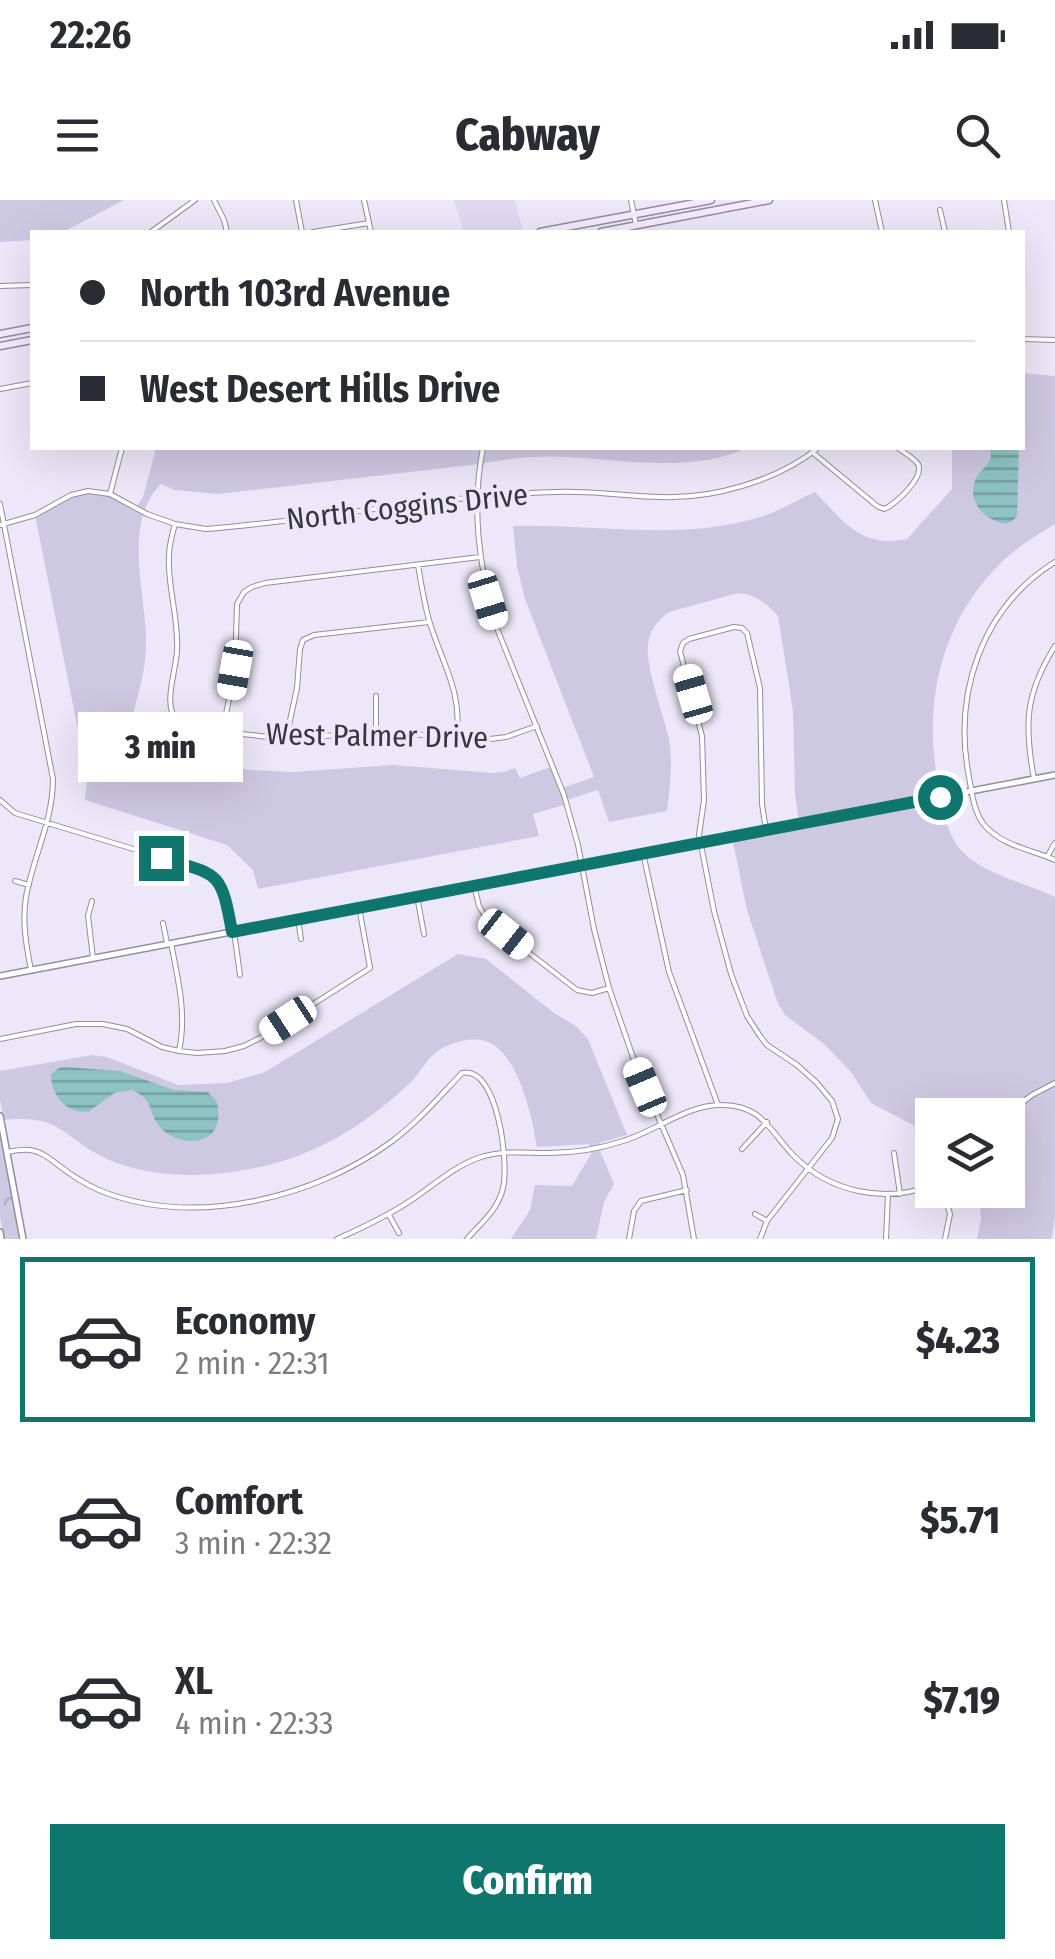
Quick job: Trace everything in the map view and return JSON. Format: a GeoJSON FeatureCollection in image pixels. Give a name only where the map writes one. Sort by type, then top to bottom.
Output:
{"type":"FeatureCollection","features":[{"type":"Feature","properties":{"kind":"main road"},"geometry":{"type":"LineString","coordinates":[[568,230],[710,200]]}},
{"type":"Feature","properties":{"kind":"main road"},"geometry":{"type":"LineString","coordinates":[[611,230],[768,200]]}},
{"type":"Feature","properties":{"kind":"main road"},"geometry":{"type":"LineString","coordinates":[[0,334],[30,328]]}},
{"type":"Feature","properties":{"kind":"main road"},"geometry":{"type":"LineString","coordinates":[[0,346],[30,340]]}},
{"type":"Feature","properties":{"kind":"street"},"geometry":{"type":"LineString","coordinates":[[154,230],[194,200]]}},
{"type":"Feature","properties":{"kind":"street"},"geometry":{"type":"LineString","coordinates":[[214,200],[226,230]]}},
{"type":"Feature","properties":{"kind":"street"},"geometry":{"type":"LineString","coordinates":[[296,200],[302,230]]}},
{"type":"Feature","properties":{"kind":"street"},"geometry":{"type":"LineString","coordinates":[[364,200],[371,230]]}},
{"type":"Feature","properties":{"kind":"street"},"geometry":{"type":"LineString","coordinates":[[631,200],[636,225]]}},
{"type":"Feature","properties":{"kind":"street"},"geometry":{"type":"LineString","coordinates":[[875,200],[882,230]]}},
{"type":"Feature","properties":{"kind":"street"},"geometry":{"type":"LineString","coordinates":[[1004,200],[1009,230]]}},
{"type":"Feature","properties":{"kind":"street"},"geometry":{"type":"LineString","coordinates":[[940,210],[945,230]]}},
{"type":"Feature","properties":{"kind":"street"},"geometry":{"type":"LineString","coordinates":[[326,230],[369,223]]}},
{"type":"Feature","properties":{"kind":"street"},"geometry":{"type":"LineString","coordinates":[[0,286],[30,285]]}},
{"type":"Feature","properties":{"kind":"street"},"geometry":{"type":"LineString","coordinates":[[1025,339],[1055,340]]}},
{"type":"Feature","properties":{"kind":"street"},"geometry":{"type":"LineString","coordinates":[[0,389],[30,383]]}},
{"type":"Feature","properties":{"kind":"street"},"geometry":{"type":"LineString","coordinates":[[2,524],[35,515],[71,495],[88,491],[110,494],[121,450]]}},
{"type":"Feature","properties":{"kind":"street"},"geometry":{"type":"LineString","coordinates":[[483,450],[478,497],[480,557],[496,626],[564,795],[610,988],[635,1063],[687,1190],[694,1239]]}},
{"type":"Feature","properties":{"kind":"street","name":"North Coggins Drive"},"geometry":{"type":"LineString","coordinates":[[110,494],[175,524],[226,528],[556,491],[660,498],[692,496],[753,482],[815,450]]}},
{"type":"Feature","properties":{"kind":"street"},"geometry":{"type":"LineString","coordinates":[[812,452],[884,509],[892,506],[920,470],[900,450]]}},
{"type":"Feature","properties":{"kind":"street"},"geometry":{"type":"LineString","coordinates":[[0,504],[52,766],[53,794],[28,885],[24,916],[31,970]]}},
{"type":"Feature","properties":{"kind":"street","name":"West Palmer Drive"},"geometry":{"type":"LineString","coordinates":[[175,524],[168,557],[177,643],[169,704],[176,719],[242,734],[286,738],[376,732],[490,739],[537,726]]}},
{"type":"Feature","properties":{"kind":"street"},"geometry":{"type":"LineString","coordinates":[[223,730],[235,670],[237,604],[244,592],[259,584],[480,557]]}},
{"type":"Feature","properties":{"kind":"street"},"geometry":{"type":"LineString","coordinates":[[1055,562],[1011,600],[991,628],[974,664],[963,723],[965,757],[978,816],[984,826],[1002,839],[1055,860]]}},
{"type":"Feature","properties":{"kind":"street"},"geometry":{"type":"LineString","coordinates":[[418,564],[430,622],[456,697],[456,736]]}},
{"type":"Feature","properties":{"kind":"street"},"geometry":{"type":"LineString","coordinates":[[237,587],[244,592]]}},
{"type":"Feature","properties":{"kind":"street"},"geometry":{"type":"LineString","coordinates":[[286,738],[303,640],[430,622]]}},
{"type":"Feature","properties":{"kind":"street"},"geometry":{"type":"LineString","coordinates":[[760,1239],[768,1221],[835,1132],[837,1113],[817,1082],[768,1045],[747,1016],[720,938],[700,842],[704,794],[702,736],[680,650],[686,640],[738,627],[745,630],[760,688],[766,830]]}},
{"type":"Feature","properties":{"kind":"street"},"geometry":{"type":"LineString","coordinates":[[1034,778],[1027,716],[1034,687],[1055,646]]}},
{"type":"Feature","properties":{"kind":"street"},"geometry":{"type":"LineString","coordinates":[[376,696],[376,732]]}},
{"type":"Feature","properties":{"kind":"street"},"geometry":{"type":"LineString","coordinates":[[0,976],[1055,775]]}},
{"type":"Feature","properties":{"kind":"street"},"geometry":{"type":"LineString","coordinates":[[0,800],[15,813],[213,876],[225,893],[240,974]]}},
{"type":"Feature","properties":{"kind":"street"},"geometry":{"type":"LineString","coordinates":[[1048,857],[1055,843]]}},
{"type":"Feature","properties":{"kind":"street"},"geometry":{"type":"LineString","coordinates":[[643,853],[669,972],[718,1104]]}},
{"type":"Feature","properties":{"kind":"street"},"geometry":{"type":"LineString","coordinates":[[15,881],[28,885]]}},
{"type":"Feature","properties":{"kind":"street"},"geometry":{"type":"LineString","coordinates":[[474,886],[488,920],[577,990],[592,993],[610,988]]}},
{"type":"Feature","properties":{"kind":"street"},"geometry":{"type":"LineString","coordinates":[[416,896],[424,934]]}},
{"type":"Feature","properties":{"kind":"street"},"geometry":{"type":"LineString","coordinates":[[92,901],[88,916],[93,958]]}},
{"type":"Feature","properties":{"kind":"street"},"geometry":{"type":"LineString","coordinates":[[0,1039],[76,1024],[103,1024],[179,1051],[212,1053],[244,1046],[370,968],[359,907]]}},
{"type":"Feature","properties":{"kind":"street"},"geometry":{"type":"LineString","coordinates":[[298,919],[301,939]]}},
{"type":"Feature","properties":{"kind":"street"},"geometry":{"type":"LineString","coordinates":[[163,924],[184,1018],[179,1051]]}},
{"type":"Feature","properties":{"kind":"street"},"geometry":{"type":"LineString","coordinates":[[524,949],[532,940]]}},
{"type":"Feature","properties":{"kind":"street"},"geometry":{"type":"LineString","coordinates":[[120,1027],[123,1019]]}},
{"type":"Feature","properties":{"kind":"street"},"geometry":{"type":"LineString","coordinates":[[7,1152],[39,1153],[94,1188],[137,1202],[182,1206],[234,1204],[284,1194],[326,1179],[378,1151],[424,1114],[466,1071],[476,1074],[493,1100],[500,1124],[505,1179],[492,1212],[467,1239]]}},
{"type":"Feature","properties":{"kind":"street"},"geometry":{"type":"LineString","coordinates":[[1025,1100],[1055,1083]]}},
{"type":"Feature","properties":{"kind":"street"},"geometry":{"type":"LineString","coordinates":[[336,1239],[388,1214],[461,1166],[484,1156],[582,1151],[617,1143],[718,1104],[748,1110],[766,1122],[786,1148],[832,1184],[888,1194],[915,1190]]}},
{"type":"Feature","properties":{"kind":"street"},"geometry":{"type":"LineString","coordinates":[[0,1116],[24,1239]]}},
{"type":"Feature","properties":{"kind":"street"},"geometry":{"type":"LineString","coordinates":[[742,1149],[766,1122]]}},
{"type":"Feature","properties":{"kind":"street"},"geometry":{"type":"LineString","coordinates":[[894,1153],[900,1194]]}},
{"type":"Feature","properties":{"kind":"street"},"geometry":{"type":"LineString","coordinates":[[90,1200],[94,1188]]}},
{"type":"Feature","properties":{"kind":"street"},"geometry":{"type":"LineString","coordinates":[[629,1239],[634,1211],[641,1202],[687,1190]]}},
{"type":"Feature","properties":{"kind":"street"},"geometry":{"type":"LineString","coordinates":[[886,1239],[888,1194]]}},
{"type":"Feature","properties":{"kind":"street"},"geometry":{"type":"LineString","coordinates":[[946,1239],[948,1208]]}},
{"type":"Feature","properties":{"kind":"street"},"geometry":{"type":"LineString","coordinates":[[388,1214],[399,1233]]}},
{"type":"Feature","properties":{"kind":"street"},"geometry":{"type":"LineString","coordinates":[[755,1214],[768,1221]]}},
{"type":"Feature","properties":{"kind":"shaded area"},"geometry":{"type":"Polygon","coordinates":[[[454,200],[515,200],[523,230],[462,230],[454,200]]]}},
{"type":"Feature","properties":{"kind":"shaded area"},"geometry":{"type":"Polygon","coordinates":[[[989,450],[1019,450],[1017,516],[1008,523],[983,513],[973,496],[975,482],[989,450]]]}},
{"type":"Feature","properties":{"kind":"shaded area"},"geometry":{"type":"Polygon","coordinates":[[[64,1067],[120,1071],[174,1090],[208,1092],[217,1102],[216,1126],[200,1140],[171,1136],[160,1127],[144,1097],[131,1090],[114,1093],[88,1112],[73,1110],[61,1102],[52,1082],[51,1074],[64,1067]]]}},
{"type":"Feature","properties":{"kind":"green space"},"geometry":{"type":"Polygon","coordinates":[[[0,200],[124,200],[67,230],[30,230],[30,240],[0,242],[0,200]]]}},
{"type":"Feature","properties":{"kind":"green space"},"geometry":{"type":"Polygon","coordinates":[[[1025,373],[1055,376],[1055,524],[1001,563],[961,616],[941,667],[933,721],[944,814],[960,849],[980,865],[1055,897],[1052,1239],[977,1239],[980,1208],[1025,1208],[1025,1098],[915,1098],[915,1126],[871,1103],[851,1072],[824,1044],[785,1015],[778,1004],[747,910],[733,842],[800,829],[793,711],[778,616],[765,604],[738,593],[669,612],[650,635],[649,665],[670,748],[667,811],[609,822],[598,790],[533,814],[539,836],[258,889],[253,870],[227,845],[85,800],[87,775],[35,515],[84,493],[107,495],[136,507],[143,497],[155,450],[742,450],[681,463],[556,456],[523,458],[218,494],[175,490],[161,484],[149,500],[139,540],[146,653],[133,714],[157,746],[249,770],[292,772],[393,765],[493,773],[515,768],[520,778],[553,766],[562,788],[594,777],[525,599],[513,526],[703,528],[766,515],[815,492],[865,536],[890,541],[907,539],[952,489],[952,450],[1025,450],[1025,373]]]}},
{"type":"Feature","properties":{"kind":"green space"},"geometry":{"type":"Polygon","coordinates":[[[458,954],[486,959],[588,1039],[627,1135],[599,1143],[614,1184],[604,1202],[596,1239],[511,1239],[530,1210],[535,1185],[572,1186],[591,1154],[589,1144],[537,1147],[515,1071],[497,1047],[485,1041],[457,1042],[436,1052],[410,1083],[342,1135],[295,1157],[225,1173],[176,1175],[129,1167],[92,1151],[51,1124],[4,1120],[0,1071],[92,1055],[107,1057],[178,1085],[227,1083],[265,1072],[458,954]]]}},
{"type":"Feature","properties":{"kind":"green space"},"geometry":{"type":"Polygon","coordinates":[[[0,1131],[21,1239],[4,1239],[0,1217],[0,1131]]]}},
{"type":"Feature","properties":{"kind":"route"},"geometry":{"type":"LineString","coordinates":[[161,858],[199,869],[218,880],[225,893],[232,932],[940,797]]}}]}
